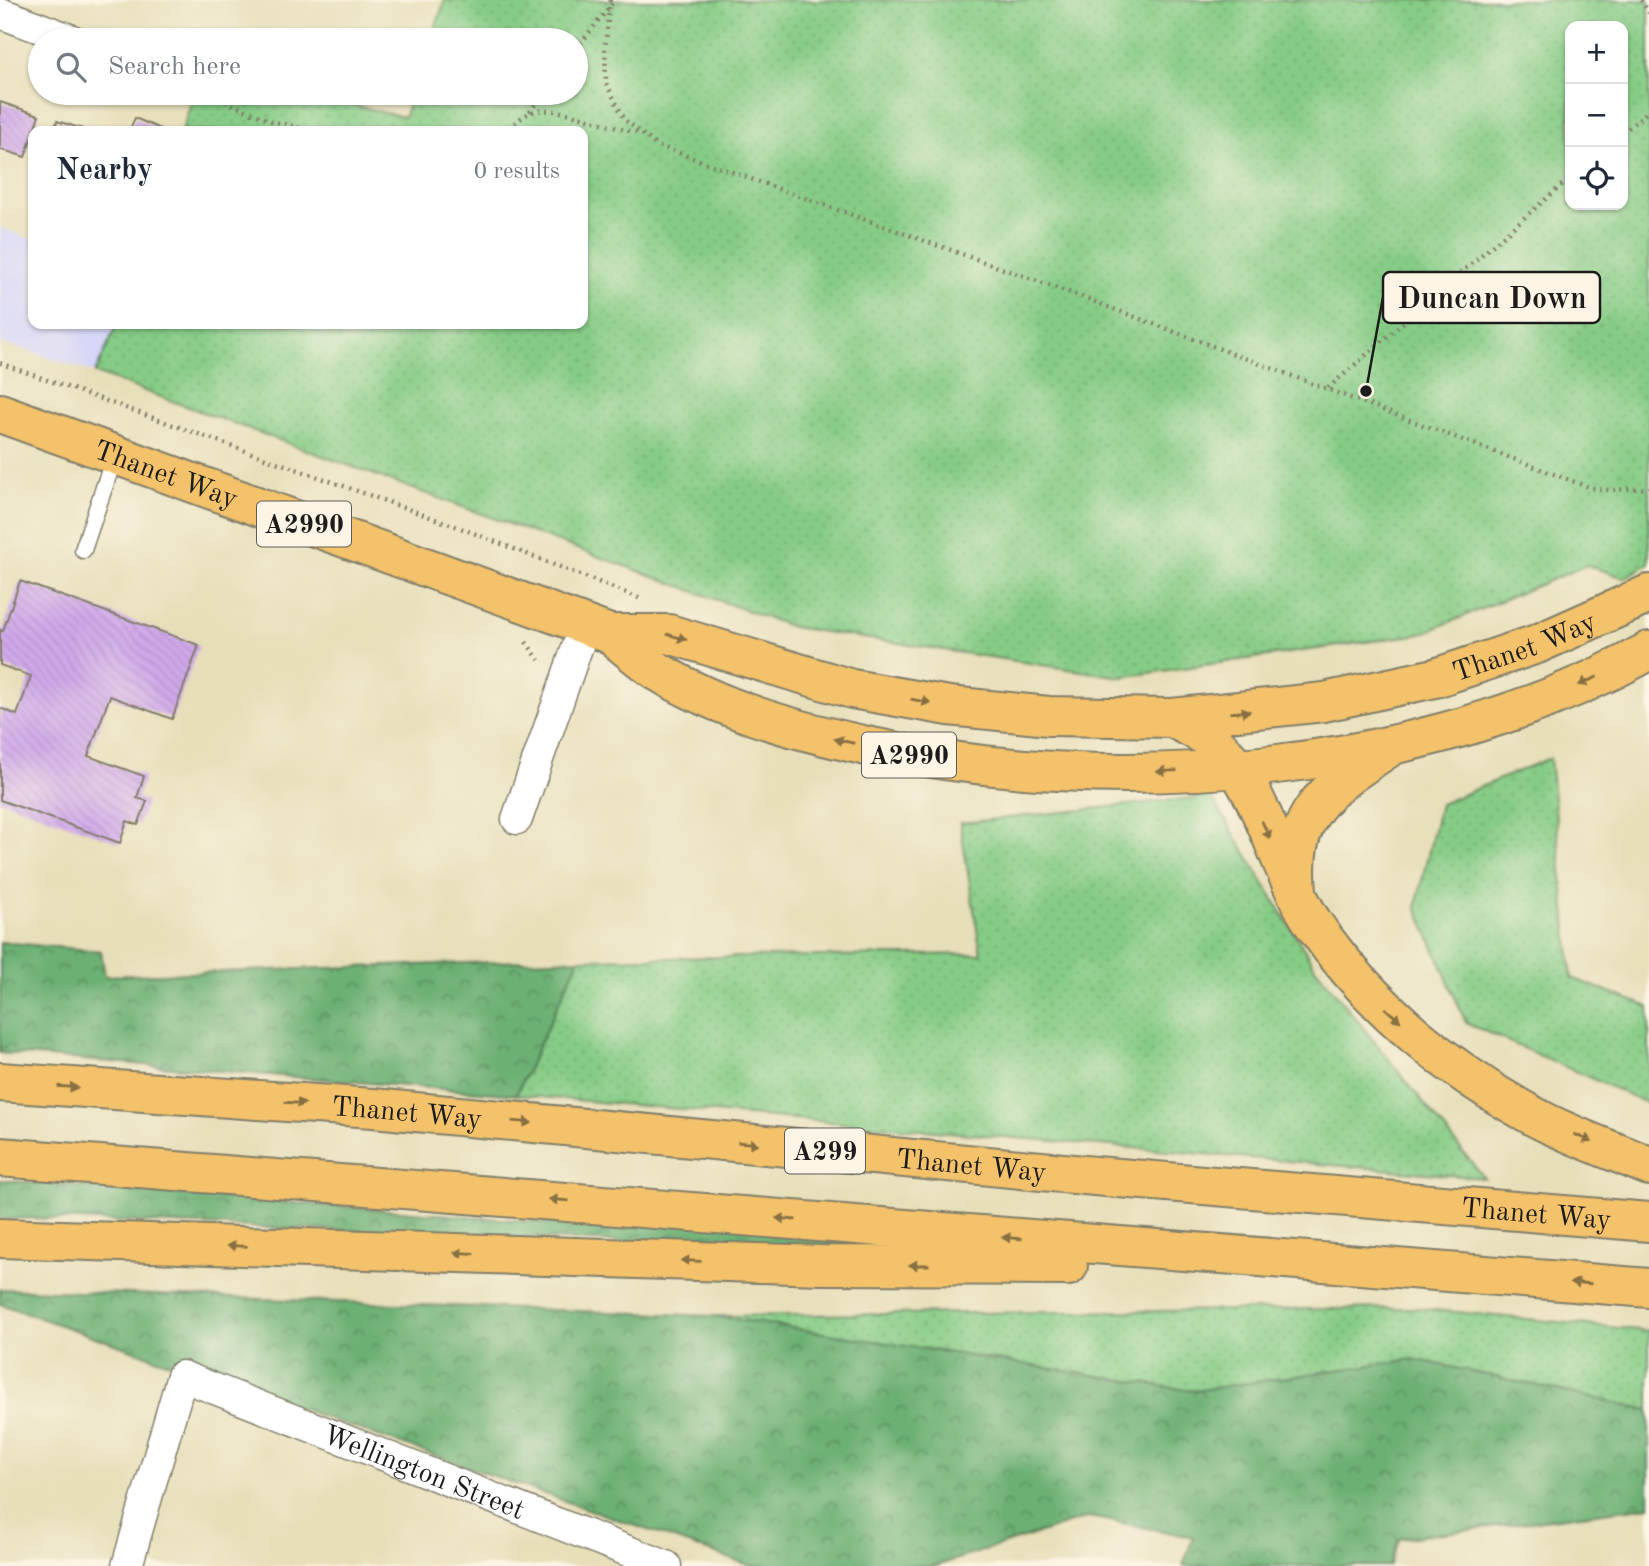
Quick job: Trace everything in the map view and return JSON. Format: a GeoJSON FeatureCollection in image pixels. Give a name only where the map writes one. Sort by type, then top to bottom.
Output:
{"type":"FeatureCollection","features":[{"type":"Feature","properties":{"kind":"main road","name":"Thanet Way"},"geometry":{"type":"LineString","coordinates":[[0,413],[597,629],[657,671],[748,715],[807,733],[890,751],[985,767],[1100,773],[1236,769],[1391,746],[1487,718],[1578,686],[1649,651]]}},
{"type":"Feature","properties":{"kind":"main road","name":"Thanet Way"},"geometry":{"type":"LineString","coordinates":[[597,629],[668,634],[852,689],[948,706],[1049,716],[1172,718],[1311,704],[1435,678],[1537,644],[1649,594]]}},
{"type":"Feature","properties":{"kind":"main road"},"geometry":{"type":"LineString","coordinates":[[1172,718],[1200,732],[1217,746],[1236,769],[1297,896],[1343,963],[1377,1001],[1451,1066],[1538,1118],[1649,1166]]}},
{"type":"Feature","properties":{"kind":"main road"},"geometry":{"type":"LineString","coordinates":[[1297,896],[1297,847],[1314,804],[1339,782],[1391,746]]}},
{"type":"Feature","properties":{"kind":"main road","name":"Thanet Way"},"geometry":{"type":"LineString","coordinates":[[0,1082],[373,1108],[1095,1176],[1649,1222]]}},
{"type":"Feature","properties":{"kind":"main road"},"geometry":{"type":"LineString","coordinates":[[0,1157],[1354,1267],[1649,1288]]}},
{"type":"Feature","properties":{"kind":"main road"},"geometry":{"type":"LineString","coordinates":[[0,1238],[821,1265],[1354,1267]]}},
{"type":"Feature","properties":{"kind":"street"},"geometry":{"type":"LineString","coordinates":[[0,13],[40,28]]}},
{"type":"Feature","properties":{"kind":"street"},"geometry":{"type":"LineString","coordinates":[[517,819],[597,629]]}},
{"type":"Feature","properties":{"kind":"street","name":"Wellington Street"},"geometry":{"type":"LineString","coordinates":[[127,1566],[183,1377],[666,1566]]}},
{"type":"Feature","properties":{"kind":"lane"},"geometry":{"type":"LineString","coordinates":[[83,550],[115,455]]}},
{"type":"Feature","properties":{"kind":"path"},"geometry":{"type":"LineString","coordinates":[[613,0],[605,48],[606,83],[625,120],[656,145],[1328,388],[1591,488],[1609,491],[1649,488]]}},
{"type":"Feature","properties":{"kind":"path"},"geometry":{"type":"LineString","coordinates":[[1640,0],[1649,13]]}},
{"type":"Feature","properties":{"kind":"path"},"geometry":{"type":"LineString","coordinates":[[588,35],[611,7]]}},
{"type":"Feature","properties":{"kind":"path"},"geometry":{"type":"LineString","coordinates":[[234,105],[271,121],[292,126]]}},
{"type":"Feature","properties":{"kind":"path"},"geometry":{"type":"LineString","coordinates":[[510,126],[530,113],[535,105]]}},
{"type":"Feature","properties":{"kind":"path"},"geometry":{"type":"LineString","coordinates":[[530,113],[549,110],[619,131],[642,133]]}},
{"type":"Feature","properties":{"kind":"path"},"geometry":{"type":"LineString","coordinates":[[1628,129],[1649,110]]}},
{"type":"Feature","properties":{"kind":"path"},"geometry":{"type":"LineString","coordinates":[[1328,388],[1565,182]]}},
{"type":"Feature","properties":{"kind":"path"},"geometry":{"type":"LineString","coordinates":[[0,363],[458,527],[651,602]]}},
{"type":"Feature","properties":{"kind":"shaded area"},"geometry":{"type":"Polygon","coordinates":[[[0,227],[28,238],[28,329],[115,329],[95,373],[0,342],[0,227]]]}},
{"type":"Feature","properties":{"kind":"green space"},"geometry":{"type":"Polygon","coordinates":[[[445,0],[1649,0],[1649,564],[1624,578],[1587,565],[1421,634],[1121,677],[792,627],[95,373],[115,329],[588,329],[588,126],[184,126],[190,105],[354,105],[404,117],[408,105],[588,105],[588,28],[435,28],[445,0]]]}},
{"type":"Feature","properties":{"kind":"green space"},"geometry":{"type":"Polygon","coordinates":[[[1550,758],[1572,978],[1649,1007],[1649,1104],[1466,1023],[1416,906],[1440,804],[1550,758]]]}},
{"type":"Feature","properties":{"kind":"green space"},"geometry":{"type":"Polygon","coordinates":[[[1211,796],[1316,969],[1484,1178],[516,1095],[579,959],[981,954],[960,823],[1211,796]]]}},
{"type":"Feature","properties":{"kind":"green space"},"geometry":{"type":"Polygon","coordinates":[[[0,942],[101,951],[105,976],[579,959],[516,1095],[0,1053],[0,942]]]}},
{"type":"Feature","properties":{"kind":"green space"},"geometry":{"type":"Polygon","coordinates":[[[0,1180],[579,1225],[580,1216],[863,1234],[865,1252],[28,1218],[0,1220],[0,1180]]]}},
{"type":"Feature","properties":{"kind":"green space"},"geometry":{"type":"Polygon","coordinates":[[[0,1289],[714,1316],[1193,1391],[1413,1359],[1649,1410],[1649,1506],[1399,1539],[1389,1566],[1183,1566],[1193,1537],[1090,1517],[935,1566],[751,1566],[0,1304],[0,1289]]]}},
{"type":"Feature","properties":{"kind":"green space"},"geometry":{"type":"Polygon","coordinates":[[[1415,1308],[1649,1331],[1649,1410],[1413,1359],[1193,1391],[714,1316],[1415,1308]]]}},
{"type":"Feature","properties":{"kind":"building"},"geometry":{"type":"Polygon","coordinates":[[[0,102],[39,115],[35,126],[28,126],[28,148],[25,157],[0,149],[0,102]]]}},
{"type":"Feature","properties":{"kind":"building"},"geometry":{"type":"Polygon","coordinates":[[[135,118],[153,126],[131,126],[135,118]]]}},
{"type":"Feature","properties":{"kind":"building"},"geometry":{"type":"Polygon","coordinates":[[[57,121],[73,126],[56,126],[57,121]]]}},
{"type":"Feature","properties":{"kind":"building"},"geometry":{"type":"Polygon","coordinates":[[[20,581],[199,645],[172,719],[110,696],[88,756],[144,776],[137,798],[147,801],[138,825],[127,821],[120,843],[0,800],[0,708],[17,715],[31,676],[0,665],[0,630],[3,631],[20,581]]]}},
{"type":"Feature","properties":{"kind":"place","name":"Duncan Down"},"geometry":{"type":"Point","coordinates":[1366,391]}}]}
